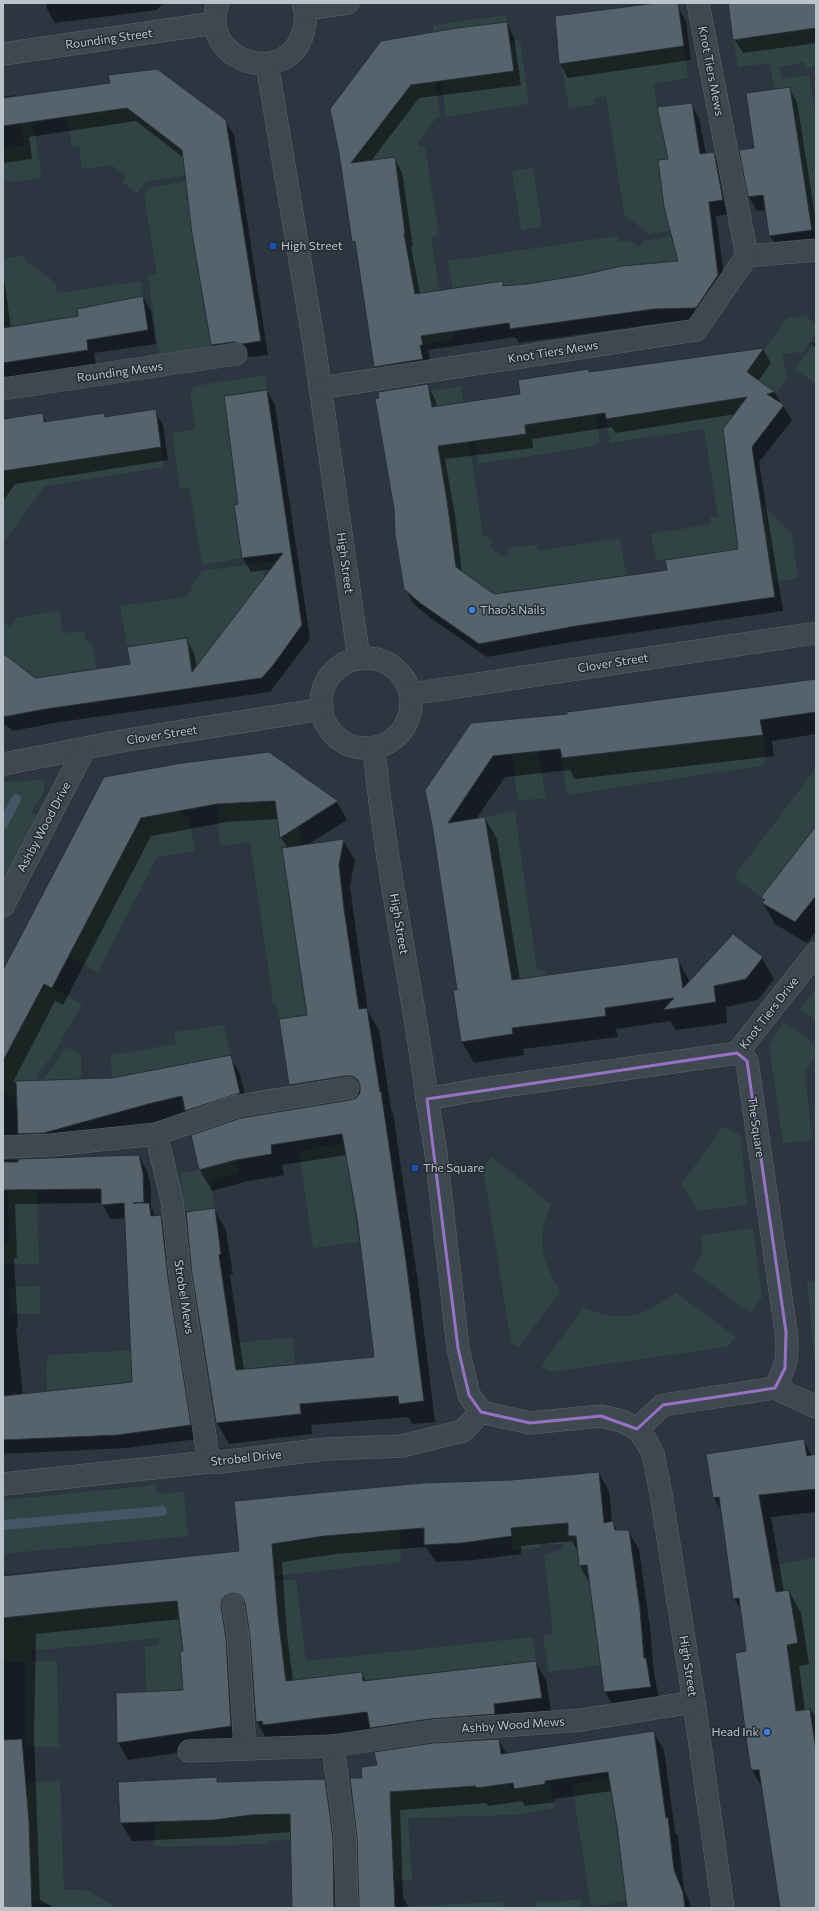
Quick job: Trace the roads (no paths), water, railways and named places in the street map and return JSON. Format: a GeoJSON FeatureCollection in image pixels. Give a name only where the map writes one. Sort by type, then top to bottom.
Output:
{"type":"FeatureCollection","features":[{"type":"Feature","properties":{"kind":"street"},"geometry":{"type":"LineString","coordinates":[[217,13],[219,38],[227,50],[238,59],[252,64],[267,64],[281,59],[293,50],[302,38],[306,24],[304,6],[348,3]]}},
{"type":"Feature","properties":{"kind":"street","name":"Knot Tiers Mews"},"geometry":{"type":"LineString","coordinates":[[320,388],[696,330],[747,256],[698,3]]}},
{"type":"Feature","properties":{"kind":"street","name":"Rounding Street"},"geometry":{"type":"LineString","coordinates":[[3,54],[217,13]]}},
{"type":"Feature","properties":{"kind":"street","name":"High Street"},"geometry":{"type":"LineString","coordinates":[[267,64],[320,388],[359,659]]}},
{"type":"Feature","properties":{"kind":"street"},"geometry":{"type":"LineString","coordinates":[[747,256],[816,250]]}},
{"type":"Feature","properties":{"kind":"street","name":"Rounding Mews"},"geometry":{"type":"LineString","coordinates":[[3,389],[236,354]]}},
{"type":"Feature","properties":{"kind":"street","name":"Clover Street"},"geometry":{"type":"LineString","coordinates":[[411,694],[816,633]]}},
{"type":"Feature","properties":{"kind":"street"},"geometry":{"type":"LineString","coordinates":[[359,659],[376,660],[390,665],[400,673],[408,685],[411,694],[410,712],[399,735],[388,744],[374,748],[359,748],[343,742],[331,733],[324,720],[322,709],[322,694],[326,682],[336,669],[359,659]]}},
{"type":"Feature","properties":{"kind":"street","name":"Clover Street"},"geometry":{"type":"LineString","coordinates":[[3,764],[85,748],[322,709]]}},
{"type":"Feature","properties":{"kind":"street","name":"Ashby Wood Drive"},"geometry":{"type":"LineString","coordinates":[[3,906],[85,748]]}},
{"type":"Feature","properties":{"kind":"street","name":"High Street"},"geometry":{"type":"LineString","coordinates":[[374,748],[380,810],[420,1042],[427,1099]]}},
{"type":"Feature","properties":{"kind":"street","name":"Knot Tiers Drive"},"geometry":{"type":"LineString","coordinates":[[737,1053],[816,953]]}},
{"type":"Feature","properties":{"kind":"street"},"geometry":{"type":"LineString","coordinates":[[737,1053],[476,1090],[427,1099],[436,1153],[458,1348],[469,1395],[481,1412],[530,1423],[601,1416],[622,1421],[637,1429],[663,1405],[775,1388],[816,1407]]}},
{"type":"Feature","properties":{"kind":"street","name":"The Square"},"geometry":{"type":"LineString","coordinates":[[737,1053],[747,1061],[786,1332],[787,1357],[785,1368],[775,1388]]}},
{"type":"Feature","properties":{"kind":"street"},"geometry":{"type":"LineString","coordinates":[[3,1147],[156,1134],[238,1106],[348,1088]]}},
{"type":"Feature","properties":{"kind":"street","name":"Strobel Mews"},"geometry":{"type":"LineString","coordinates":[[156,1134],[172,1200],[180,1276],[209,1462]]}},
{"type":"Feature","properties":{"kind":"street","name":"Strobel Drive"},"geometry":{"type":"LineString","coordinates":[[3,1484],[209,1462],[222,1462],[326,1449],[402,1446],[463,1431],[481,1412]]}},
{"type":"Feature","properties":{"kind":"street","name":"High Street"},"geometry":{"type":"LineString","coordinates":[[637,1429],[647,1442],[653,1454],[694,1702],[723,1908]]}},
{"type":"Feature","properties":{"kind":"street"},"geometry":{"type":"LineString","coordinates":[[233,1605],[238,1638],[245,1749]]}},
{"type":"Feature","properties":{"kind":"street","name":"Ashby Wood Mews"},"geometry":{"type":"LineString","coordinates":[[189,1751],[333,1746],[432,1731],[581,1720],[694,1702]]}},
{"type":"Feature","properties":{"kind":"street"},"geometry":{"type":"LineString","coordinates":[[333,1746],[345,1838],[347,1908]]}},
{"type":"Feature","properties":{"kind":"waterway"},"geometry":{"type":"LineString","coordinates":[[3,824],[16,799]]}},
{"type":"Feature","properties":{"kind":"waterway"},"geometry":{"type":"LineString","coordinates":[[3,1525],[162,1511]]}},
{"type":"Feature","properties":{"kind":"place","name":"High Street"},"geometry":{"type":"Point","coordinates":[273,246]}},
{"type":"Feature","properties":{"kind":"place","name":"Thao's Nails"},"geometry":{"type":"Point","coordinates":[472,610]}},
{"type":"Feature","properties":{"kind":"place","name":"The Square"},"geometry":{"type":"Point","coordinates":[415,1168]}},
{"type":"Feature","properties":{"kind":"place","name":"Head Ink"},"geometry":{"type":"Point","coordinates":[767,1732]}}]}
